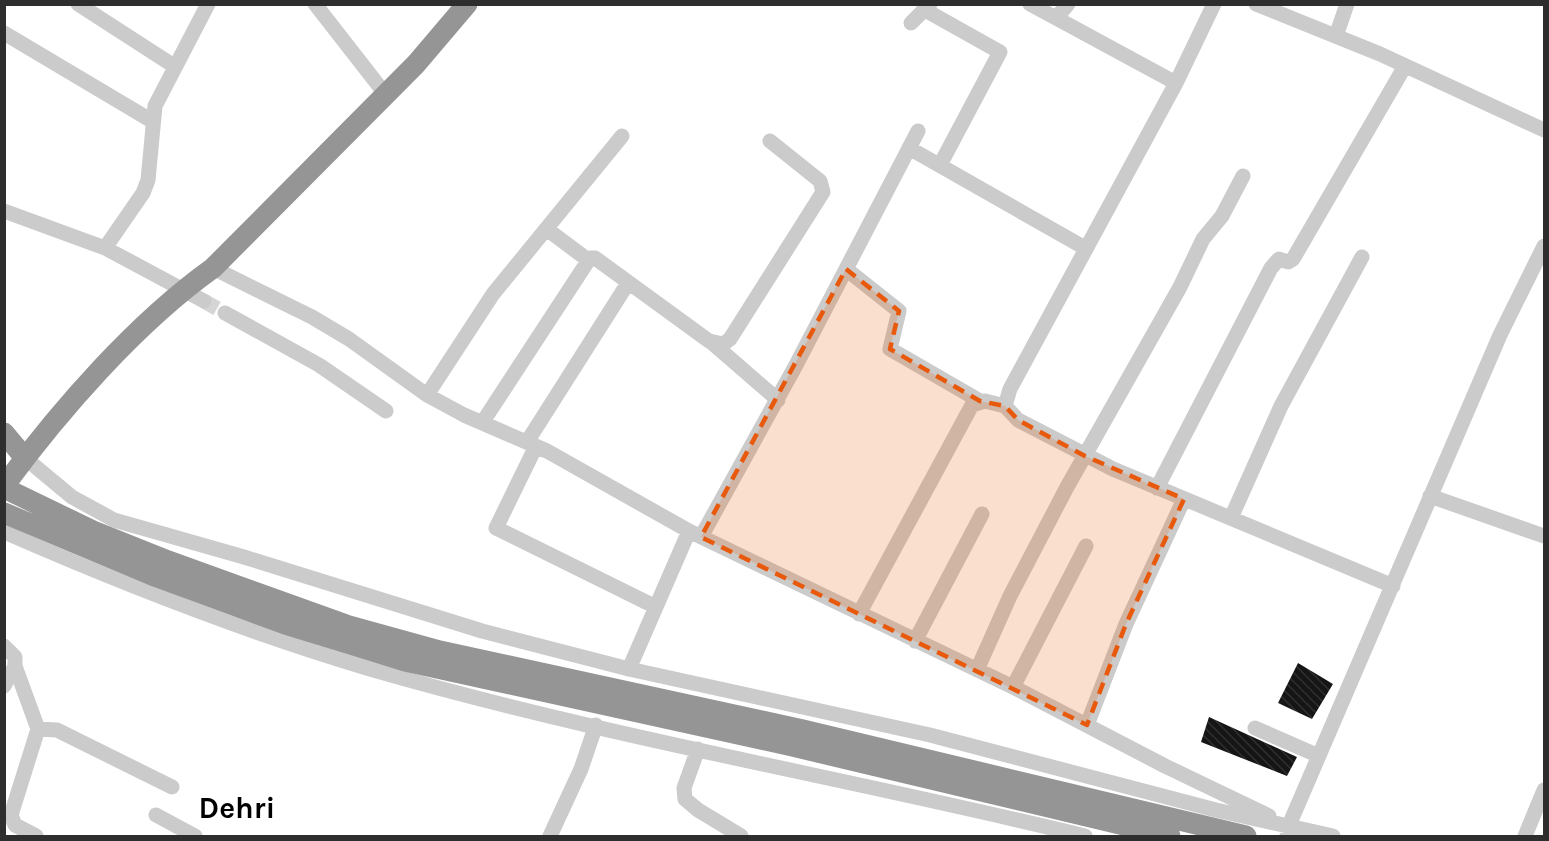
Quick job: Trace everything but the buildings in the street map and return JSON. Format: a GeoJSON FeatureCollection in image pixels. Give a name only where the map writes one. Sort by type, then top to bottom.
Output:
{"type":"FeatureCollection","features":[{"type":"Feature","properties":{"kind":"highway"},"geometry":{"type":"LineString","coordinates":[[467,4],[386,95],[213,268],[184,289],[109,364],[54,422],[4,487],[30,503],[168,561],[346,625],[440,651],[814,732],[1246,837]]}},
{"type":"Feature","properties":{"kind":"highway"},"geometry":{"type":"LineString","coordinates":[[4,433],[26,458]]}},
{"type":"Feature","properties":{"kind":"highway"},"geometry":{"type":"LineString","coordinates":[[8,521],[285,624],[405,661],[811,750],[1170,837]]}},
{"type":"Feature","properties":{"kind":"street"},"geometry":{"type":"LineString","coordinates":[[78,4],[174,66]]}},
{"type":"Feature","properties":{"kind":"street"},"geometry":{"type":"LineString","coordinates":[[105,248],[129,215],[148,180],[152,121],[160,92],[208,4]]}},
{"type":"Feature","properties":{"kind":"street"},"geometry":{"type":"LineString","coordinates":[[315,4],[386,95]]}},
{"type":"Feature","properties":{"kind":"street"},"geometry":{"type":"LineString","coordinates":[[1030,4],[1176,83]]}},
{"type":"Feature","properties":{"kind":"street"},"geometry":{"type":"LineString","coordinates":[[1056,18],[1068,4]]}},
{"type":"Feature","properties":{"kind":"street"},"geometry":{"type":"LineString","coordinates":[[1005,406],[1010,389],[1176,83],[1214,4]]}},
{"type":"Feature","properties":{"kind":"street"},"geometry":{"type":"LineString","coordinates":[[1256,4],[1277,8],[1545,130]]}},
{"type":"Feature","properties":{"kind":"street"},"geometry":{"type":"LineString","coordinates":[[1336,36],[1347,4]]}},
{"type":"Feature","properties":{"kind":"street"},"geometry":{"type":"LineString","coordinates":[[911,23],[927,7],[1000,52],[940,165]]}},
{"type":"Feature","properties":{"kind":"street"},"geometry":{"type":"LineString","coordinates":[[4,33],[152,121]]}},
{"type":"Feature","properties":{"kind":"street"},"geometry":{"type":"LineString","coordinates":[[1158,488],[1271,268],[1279,260],[1288,262],[1293,259],[1405,66]]}},
{"type":"Feature","properties":{"kind":"street"},"geometry":{"type":"LineString","coordinates":[[629,669],[656,607],[695,534],[778,400],[918,131]]}},
{"type":"Feature","properties":{"kind":"street"},"geometry":{"type":"LineString","coordinates":[[427,395],[493,294],[548,230],[622,136]]}},
{"type":"Feature","properties":{"kind":"street"},"geometry":{"type":"LineString","coordinates":[[709,341],[723,344],[735,333],[823,192],[820,181],[770,141]]}},
{"type":"Feature","properties":{"kind":"street"},"geometry":{"type":"LineString","coordinates":[[909,148],[1085,248]]}},
{"type":"Feature","properties":{"kind":"street"},"geometry":{"type":"LineString","coordinates":[[977,670],[1028,560],[1180,287],[1203,239],[1222,216],[1243,176]]}},
{"type":"Feature","properties":{"kind":"street"},"geometry":{"type":"LineString","coordinates":[[4,211],[105,248],[204,301]]}},
{"type":"Feature","properties":{"kind":"street"},"geometry":{"type":"LineString","coordinates":[[548,230],[588,260]]}},
{"type":"Feature","properties":{"kind":"street"},"geometry":{"type":"LineString","coordinates":[[1288,832],[1500,335],[1540,265],[1545,246]]}},
{"type":"Feature","properties":{"kind":"street"},"geometry":{"type":"LineString","coordinates":[[1231,518],[1281,406],[1362,257]]}},
{"type":"Feature","properties":{"kind":"street"},"geometry":{"type":"LineString","coordinates":[[483,423],[588,260],[595,258],[709,341],[778,400]]}},
{"type":"Feature","properties":{"kind":"street"},"geometry":{"type":"LineString","coordinates":[[213,268],[312,317],[350,339],[427,395],[597,477],[695,534],[1013,687],[1288,832]]}},
{"type":"Feature","properties":{"kind":"street"},"geometry":{"type":"LineString","coordinates":[[846,269],[899,311],[890,349],[980,401],[1005,406],[1018,420],[1085,456],[1393,586]]}},
{"type":"Feature","properties":{"kind":"street"},"geometry":{"type":"LineString","coordinates":[[628,283],[532,444],[496,528],[534,549],[656,607]]}},
{"type":"Feature","properties":{"kind":"street"},"geometry":{"type":"LineString","coordinates":[[225,313],[319,365],[386,411]]}},
{"type":"Feature","properties":{"kind":"street"},"geometry":{"type":"LineString","coordinates":[[859,614],[972,405],[980,401]]}},
{"type":"Feature","properties":{"kind":"street"},"geometry":{"type":"LineString","coordinates":[[26,458],[88,507],[140,530],[244,557],[517,641],[629,669],[930,735],[1288,832],[1333,837]]}},
{"type":"Feature","properties":{"kind":"street"},"geometry":{"type":"LineString","coordinates":[[1430,496],[1545,536]]}},
{"type":"Feature","properties":{"kind":"street"},"geometry":{"type":"LineString","coordinates":[[1087,725],[1126,624],[1185,499]]}},
{"type":"Feature","properties":{"kind":"street"},"geometry":{"type":"LineString","coordinates":[[915,641],[982,514]]}},
{"type":"Feature","properties":{"kind":"street"},"geometry":{"type":"LineString","coordinates":[[8,521],[142,589],[321,653],[449,690],[1081,836]]}},
{"type":"Feature","properties":{"kind":"street"},"geometry":{"type":"LineString","coordinates":[[1013,687],[1086,546]]}},
{"type":"Feature","properties":{"kind":"street"},"geometry":{"type":"LineString","coordinates":[[4,646],[12,652],[38,729],[11,816],[15,825],[36,837]]}},
{"type":"Feature","properties":{"kind":"street"},"geometry":{"type":"LineString","coordinates":[[4,686],[15,666]]}},
{"type":"Feature","properties":{"kind":"street"},"geometry":{"type":"LineString","coordinates":[[550,837],[581,768],[596,725]]}},
{"type":"Feature","properties":{"kind":"street"},"geometry":{"type":"LineString","coordinates":[[1256,728],[1319,756]]}},
{"type":"Feature","properties":{"kind":"street"},"geometry":{"type":"LineString","coordinates":[[38,729],[57,730],[172,787]]}},
{"type":"Feature","properties":{"kind":"street"},"geometry":{"type":"LineString","coordinates":[[699,749],[684,788],[685,799],[698,810],[741,837]]}},
{"type":"Feature","properties":{"kind":"street"},"geometry":{"type":"LineString","coordinates":[[1525,837],[1545,790]]}},
{"type":"Feature","properties":{"kind":"street"},"geometry":{"type":"LineString","coordinates":[[156,815],[188,835]]}},
{"type":"Feature","properties":{"kind":"highlighted area"},"geometry":{"type":"Polygon","coordinates":[[[846,269],[899,311],[890,349],[980,401],[1005,406],[1018,420],[1085,456],[1184,499],[1126,624],[1087,725],[701,537],[846,269]]]}},
{"type":"Feature","properties":{"kind":"tunnel"},"geometry":{"type":"LineString","coordinates":[[204,301],[225,313]]}},
{"type":"Feature","properties":{"kind":"district","name":"Dehri"},"geometry":{"type":"Point","coordinates":[237,808]}}]}
